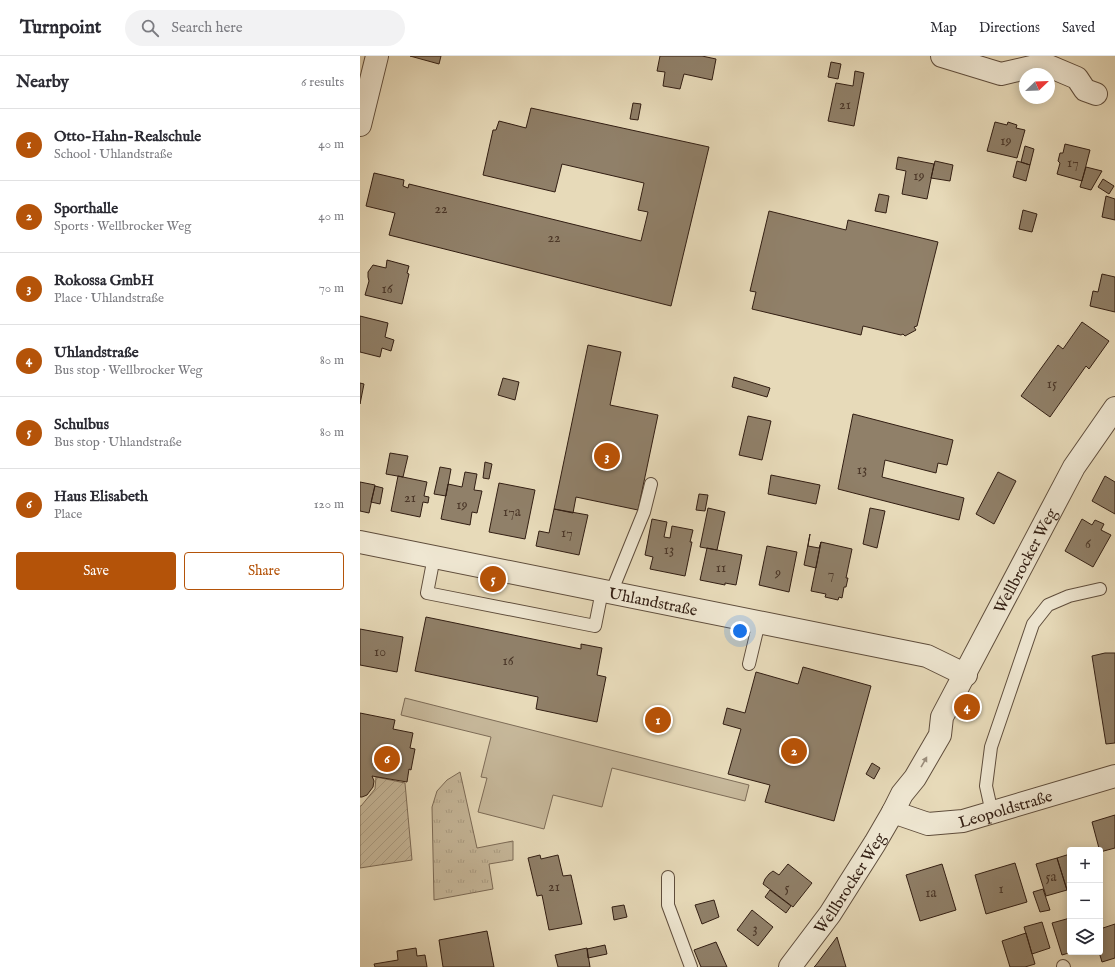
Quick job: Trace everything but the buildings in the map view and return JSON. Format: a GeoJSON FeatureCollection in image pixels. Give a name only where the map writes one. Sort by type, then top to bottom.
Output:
{"type":"FeatureCollection","features":[{"type":"Feature","properties":{"kind":"street"},"geometry":{"type":"LineString","coordinates":[[360,125],[377,56]]}},
{"type":"Feature","properties":{"kind":"street"},"geometry":{"type":"LineString","coordinates":[[942,56],[1001,74],[1044,64],[1077,78],[1085,90],[1096,94]]}},
{"type":"Feature","properties":{"kind":"street","name":"Wellbrocker Weg"},"geometry":{"type":"LineString","coordinates":[[790,967],[830,914],[898,803],[903,771],[927,729],[942,717],[966,675],[1074,467],[1115,408]]}},
{"type":"Feature","properties":{"kind":"street","name":"Uhlandstraße"},"geometry":{"type":"LineString","coordinates":[[360,542],[927,656],[966,675]]}},
{"type":"Feature","properties":{"kind":"street","name":"Leopoldstraße"},"geometry":{"type":"LineString","coordinates":[[898,803],[928,824],[963,821],[1115,776]]}},
{"type":"Feature","properties":{"kind":"lane"},"geometry":{"type":"LineString","coordinates":[[434,556],[427,593],[595,626],[606,592],[644,512],[651,484]]}},
{"type":"Feature","properties":{"kind":"lane"},"geometry":{"type":"LineString","coordinates":[[992,813],[986,786],[990,747],[1033,624],[1048,605],[1069,596],[1100,590]]}},
{"type":"Feature","properties":{"kind":"lane"},"geometry":{"type":"LineString","coordinates":[[749,664],[758,622]]}},
{"type":"Feature","properties":{"kind":"lane"},"geometry":{"type":"LineString","coordinates":[[668,877],[668,905],[691,967]]}},
{"type":"Feature","properties":{"kind":"green space"},"geometry":{"type":"Polygon","coordinates":[[[405,698],[749,785],[745,801],[612,768],[602,807],[553,795],[544,829],[478,812],[487,778],[481,777],[491,737],[401,715],[405,698]]]}},
{"type":"Feature","properties":{"kind":"green space"},"geometry":{"type":"Polygon","coordinates":[[[460,772],[477,848],[513,841],[513,860],[489,864],[493,889],[434,900],[432,807],[437,791],[447,780],[460,772]]]}},
{"type":"Feature","properties":{"kind":"green space"},"geometry":{"type":"Polygon","coordinates":[[[376,777],[405,783],[412,860],[360,868],[360,806],[375,789],[376,777]]]}},
{"type":"Feature","properties":{"kind":"place","name":"Rokossa GmbH"},"geometry":{"type":"Point","coordinates":[607,456]}},
{"type":"Feature","properties":{"kind":"place","name":"Schulbus"},"geometry":{"type":"Point","coordinates":[493,579]}},
{"type":"Feature","properties":{"kind":"place","name":"Uhlandstraße"},"geometry":{"type":"Point","coordinates":[967,707]}},
{"type":"Feature","properties":{"kind":"place","name":"Otto-Hahn-Realschule"},"geometry":{"type":"Point","coordinates":[658,720]}},
{"type":"Feature","properties":{"kind":"place","name":"Sporthalle"},"geometry":{"type":"Point","coordinates":[794,751]}},
{"type":"Feature","properties":{"kind":"place","name":"Haus Elisabeth"},"geometry":{"type":"Point","coordinates":[387,759]}}]}
